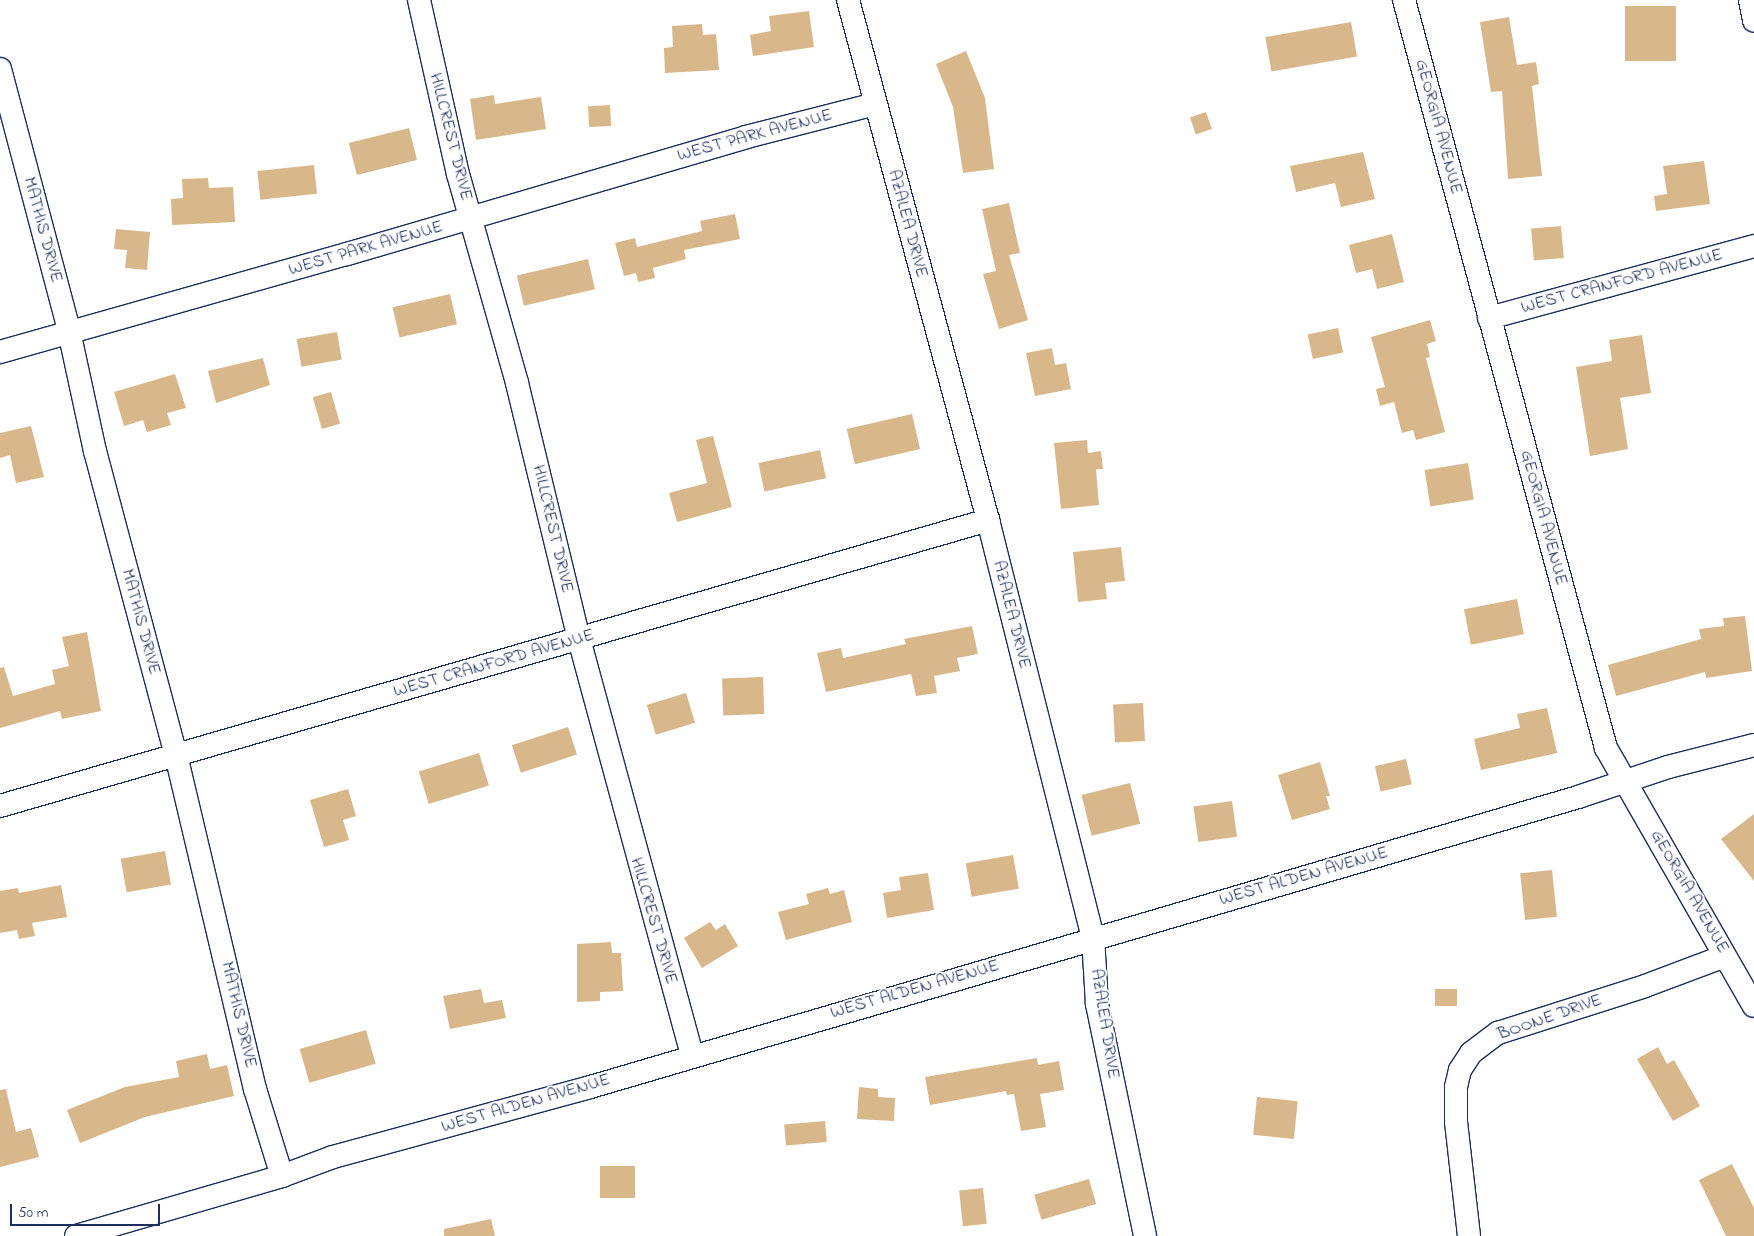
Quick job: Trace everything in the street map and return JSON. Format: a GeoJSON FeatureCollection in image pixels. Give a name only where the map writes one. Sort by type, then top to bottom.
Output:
{"type":"FeatureCollection","features":[{"type":"Feature","properties":{"kind":"street","name":"HILLCREST DRIVE"},"geometry":{"type":"LineString","coordinates":[[419,0],[432,68],[471,219],[518,383],[579,639],[692,1056]]}},
{"type":"Feature","properties":{"kind":"street","name":"AZALEA DRIVE"},"geometry":{"type":"LineString","coordinates":[[848,0],[988,520],[1093,937],[1097,1004],[1145,1236]]}},
{"type":"Feature","properties":{"kind":"street","name":"GEORGIA AVENUE"},"geometry":{"type":"LineString","coordinates":[[1404,0],[1606,748],[1754,1006]]}},
{"type":"Feature","properties":{"kind":"street"},"geometry":{"type":"LineString","coordinates":[[1750,0],[1754,21]]}},
{"type":"Feature","properties":{"kind":"street","name":"MATHIS DRIVE"},"geometry":{"type":"LineString","coordinates":[[0,69],[69,331],[95,451],[176,755],[255,1089],[282,1176]]}},
{"type":"Feature","properties":{"kind":"street","name":"WEST PARK AVENUE"},"geometry":{"type":"LineString","coordinates":[[0,352],[471,219],[746,137],[875,104]]}},
{"type":"Feature","properties":{"kind":"street","name":"WEST CRANFORD AVENUE"},"geometry":{"type":"LineString","coordinates":[[1489,318],[1754,246]]}},
{"type":"Feature","properties":{"kind":"street","name":"WEST CRANFORD AVENUE"},"geometry":{"type":"LineString","coordinates":[[0,806],[988,520]]}},
{"type":"Feature","properties":{"kind":"street","name":"WEST ALDEN AVENUE"},"geometry":{"type":"LineString","coordinates":[[76,1236],[282,1176],[333,1157],[692,1056],[1093,937],[1625,783],[1668,767],[1754,745]]}},
{"type":"Feature","properties":{"kind":"street","name":"BOONE DRIVE"},"geometry":{"type":"LineString","coordinates":[[1469,1236],[1456,1122],[1456,1087],[1460,1070],[1471,1053],[1498,1032],[1645,986],[1725,956]]}},
{"type":"Feature","properties":{"kind":"building"},"geometry":{"type":"Polygon","coordinates":[[[1625,6],[1676,6],[1676,61],[1625,61],[1625,6]]]}},
{"type":"Feature","properties":{"kind":"building"},"geometry":{"type":"Polygon","coordinates":[[[809,11],[814,47],[753,56],[750,35],[771,31],[769,16],[809,11]]]}},
{"type":"Feature","properties":{"kind":"building"},"geometry":{"type":"Polygon","coordinates":[[[1509,17],[1517,65],[1536,62],[1539,84],[1532,86],[1542,176],[1508,179],[1502,91],[1491,92],[1480,22],[1509,17]]]}},
{"type":"Feature","properties":{"kind":"building"},"geometry":{"type":"Polygon","coordinates":[[[1351,22],[1357,56],[1271,72],[1265,37],[1351,22]]]}},
{"type":"Feature","properties":{"kind":"building"},"geometry":{"type":"Polygon","coordinates":[[[702,24],[703,35],[716,34],[719,70],[665,73],[664,48],[673,47],[672,26],[702,24]]]}},
{"type":"Feature","properties":{"kind":"building"},"geometry":{"type":"Polygon","coordinates":[[[966,51],[985,98],[994,169],[963,173],[953,107],[936,64],[966,51]]]}},
{"type":"Feature","properties":{"kind":"building"},"geometry":{"type":"Polygon","coordinates":[[[494,95],[495,104],[541,97],[546,129],[476,140],[470,99],[494,95]]]}},
{"type":"Feature","properties":{"kind":"building"},"geometry":{"type":"Polygon","coordinates":[[[610,105],[611,126],[589,127],[588,106],[610,105]]]}},
{"type":"Feature","properties":{"kind":"building"},"geometry":{"type":"Polygon","coordinates":[[[1206,112],[1212,129],[1196,135],[1190,118],[1206,112]]]}},
{"type":"Feature","properties":{"kind":"building"},"geometry":{"type":"Polygon","coordinates":[[[409,128],[417,160],[357,175],[349,143],[409,128]]]}},
{"type":"Feature","properties":{"kind":"building"},"geometry":{"type":"Polygon","coordinates":[[[1363,152],[1375,199],[1341,207],[1335,183],[1296,192],[1290,166],[1363,152]]]}},
{"type":"Feature","properties":{"kind":"building"},"geometry":{"type":"Polygon","coordinates":[[[1704,161],[1710,204],[1656,211],[1654,196],[1667,194],[1663,166],[1704,161]]]}},
{"type":"Feature","properties":{"kind":"building"},"geometry":{"type":"Polygon","coordinates":[[[314,165],[317,194],[260,200],[257,171],[314,165]]]}},
{"type":"Feature","properties":{"kind":"building"},"geometry":{"type":"Polygon","coordinates":[[[208,178],[209,188],[233,187],[235,222],[172,225],[171,199],[183,198],[182,179],[208,178]]]}},
{"type":"Feature","properties":{"kind":"building"},"geometry":{"type":"Polygon","coordinates":[[[1009,203],[1020,253],[1009,255],[1028,320],[999,329],[983,274],[996,271],[982,209],[1009,203]]]}},
{"type":"Feature","properties":{"kind":"building"},"geometry":{"type":"Polygon","coordinates":[[[735,214],[740,239],[684,250],[686,259],[653,268],[655,278],[638,282],[636,273],[624,276],[615,243],[635,238],[637,247],[702,231],[700,221],[735,214]]]}},
{"type":"Feature","properties":{"kind":"building"},"geometry":{"type":"Polygon","coordinates":[[[1561,226],[1564,258],[1534,260],[1531,229],[1561,226]]]}},
{"type":"Feature","properties":{"kind":"building"},"geometry":{"type":"Polygon","coordinates":[[[116,229],[150,232],[147,270],[125,268],[127,250],[114,249],[116,229]]]}},
{"type":"Feature","properties":{"kind":"building"},"geometry":{"type":"Polygon","coordinates":[[[1392,234],[1404,282],[1377,289],[1372,269],[1356,273],[1349,245],[1392,234]]]}},
{"type":"Feature","properties":{"kind":"building"},"geometry":{"type":"Polygon","coordinates":[[[588,259],[595,289],[524,306],[517,275],[588,259]]]}},
{"type":"Feature","properties":{"kind":"building"},"geometry":{"type":"Polygon","coordinates":[[[450,294],[457,324],[399,337],[393,307],[450,294]]]}},
{"type":"Feature","properties":{"kind":"building"},"geometry":{"type":"Polygon","coordinates":[[[1430,320],[1436,341],[1427,344],[1430,357],[1426,358],[1445,432],[1416,440],[1413,430],[1402,433],[1394,402],[1380,406],[1376,389],[1385,387],[1371,337],[1430,320]]]}},
{"type":"Feature","properties":{"kind":"building"},"geometry":{"type":"Polygon","coordinates":[[[1338,328],[1343,352],[1313,359],[1308,334],[1338,328]]]}},
{"type":"Feature","properties":{"kind":"building"},"geometry":{"type":"Polygon","coordinates":[[[337,332],[342,360],[301,367],[297,339],[337,332]]]}},
{"type":"Feature","properties":{"kind":"building"},"geometry":{"type":"Polygon","coordinates":[[[1642,335],[1651,393],[1620,398],[1628,449],[1590,456],[1576,367],[1612,361],[1609,340],[1642,335]]]}},
{"type":"Feature","properties":{"kind":"building"},"geometry":{"type":"Polygon","coordinates":[[[1052,348],[1055,365],[1066,363],[1071,389],[1035,396],[1026,353],[1052,348]]]}},
{"type":"Feature","properties":{"kind":"building"},"geometry":{"type":"Polygon","coordinates":[[[263,358],[270,385],[216,403],[208,371],[263,358]]]}},
{"type":"Feature","properties":{"kind":"building"},"geometry":{"type":"Polygon","coordinates":[[[175,374],[186,408],[167,413],[171,425],[147,432],[143,420],[124,426],[114,392],[175,374]]]}},
{"type":"Feature","properties":{"kind":"building"},"geometry":{"type":"Polygon","coordinates":[[[331,392],[340,424],[322,429],[313,397],[331,392]]]}},
{"type":"Feature","properties":{"kind":"building"},"geometry":{"type":"Polygon","coordinates":[[[912,414],[920,449],[855,464],[847,429],[912,414]]]}},
{"type":"Feature","properties":{"kind":"building"},"geometry":{"type":"Polygon","coordinates":[[[31,426],[44,477],[16,483],[10,455],[0,458],[0,433],[31,426]]]}},
{"type":"Feature","properties":{"kind":"building"},"geometry":{"type":"Polygon","coordinates":[[[713,436],[732,507],[677,522],[669,493],[707,483],[696,440],[713,436]]]}},
{"type":"Feature","properties":{"kind":"building"},"geometry":{"type":"Polygon","coordinates":[[[1087,440],[1088,453],[1101,451],[1103,469],[1096,469],[1099,505],[1061,509],[1054,443],[1087,440]]]}},
{"type":"Feature","properties":{"kind":"building"},"geometry":{"type":"Polygon","coordinates":[[[820,450],[826,478],[764,491],[758,463],[820,450]]]}},
{"type":"Feature","properties":{"kind":"building"},"geometry":{"type":"Polygon","coordinates":[[[1468,463],[1474,500],[1430,506],[1425,470],[1468,463]]]}},
{"type":"Feature","properties":{"kind":"building"},"geometry":{"type":"Polygon","coordinates":[[[1121,547],[1125,581],[1105,583],[1107,599],[1078,602],[1073,552],[1121,547]]]}},
{"type":"Feature","properties":{"kind":"building"},"geometry":{"type":"Polygon","coordinates":[[[1517,599],[1524,634],[1471,645],[1464,609],[1517,599]]]}},
{"type":"Feature","properties":{"kind":"building"},"geometry":{"type":"Polygon","coordinates":[[[1745,616],[1752,671],[1706,678],[1705,672],[1616,696],[1608,665],[1701,639],[1699,629],[1724,626],[1723,618],[1745,616]]]}},
{"type":"Feature","properties":{"kind":"building"},"geometry":{"type":"Polygon","coordinates":[[[972,626],[978,654],[957,658],[960,671],[934,676],[937,693],[916,696],[911,674],[826,692],[817,653],[841,648],[843,658],[906,644],[904,639],[972,626]]]}},
{"type":"Feature","properties":{"kind":"building"},"geometry":{"type":"Polygon","coordinates":[[[87,632],[101,711],[62,719],[60,711],[0,728],[0,668],[4,667],[13,696],[55,684],[52,670],[69,666],[62,637],[87,632]]]}},
{"type":"Feature","properties":{"kind":"building"},"geometry":{"type":"Polygon","coordinates":[[[763,677],[764,714],[723,715],[722,678],[763,677]]]}},
{"type":"Feature","properties":{"kind":"building"},"geometry":{"type":"Polygon","coordinates":[[[686,693],[695,723],[656,735],[647,705],[686,693]]]}},
{"type":"Feature","properties":{"kind":"building"},"geometry":{"type":"Polygon","coordinates":[[[1143,703],[1145,741],[1115,743],[1113,705],[1143,703]]]}},
{"type":"Feature","properties":{"kind":"building"},"geometry":{"type":"Polygon","coordinates":[[[1547,708],[1557,753],[1481,770],[1474,739],[1520,728],[1517,714],[1547,708]]]}},
{"type":"Feature","properties":{"kind":"building"},"geometry":{"type":"Polygon","coordinates":[[[568,727],[577,755],[521,773],[512,745],[568,727]]]}},
{"type":"Feature","properties":{"kind":"building"},"geometry":{"type":"Polygon","coordinates":[[[479,753],[489,786],[429,804],[419,771],[479,753]]]}},
{"type":"Feature","properties":{"kind":"building"},"geometry":{"type":"Polygon","coordinates":[[[1406,759],[1412,784],[1381,792],[1375,766],[1406,759]]]}},
{"type":"Feature","properties":{"kind":"building"},"geometry":{"type":"Polygon","coordinates":[[[1320,762],[1330,796],[1326,796],[1330,809],[1292,820],[1278,775],[1320,762]]]}},
{"type":"Feature","properties":{"kind":"building"},"geometry":{"type":"Polygon","coordinates":[[[1130,783],[1140,824],[1092,836],[1081,795],[1130,783]]]}},
{"type":"Feature","properties":{"kind":"building"},"geometry":{"type":"Polygon","coordinates":[[[348,789],[356,816],[343,820],[349,840],[324,847],[310,800],[348,789]]]}},
{"type":"Feature","properties":{"kind":"building"},"geometry":{"type":"Polygon","coordinates":[[[1232,801],[1237,837],[1198,842],[1193,806],[1232,801]]]}},
{"type":"Feature","properties":{"kind":"building"},"geometry":{"type":"Polygon","coordinates":[[[1754,814],[1754,881],[1721,839],[1754,814]]]}},
{"type":"Feature","properties":{"kind":"building"},"geometry":{"type":"Polygon","coordinates":[[[165,851],[171,884],[127,892],[121,859],[165,851]]]}},
{"type":"Feature","properties":{"kind":"building"},"geometry":{"type":"Polygon","coordinates":[[[1013,855],[1019,888],[972,897],[966,863],[1013,855]]]}},
{"type":"Feature","properties":{"kind":"building"},"geometry":{"type":"Polygon","coordinates":[[[1552,870],[1557,917],[1525,920],[1520,873],[1552,870]]]}},
{"type":"Feature","properties":{"kind":"building"},"geometry":{"type":"Polygon","coordinates":[[[928,873],[934,910],[887,918],[883,893],[901,890],[899,877],[928,873]]]}},
{"type":"Feature","properties":{"kind":"building"},"geometry":{"type":"Polygon","coordinates":[[[61,885],[67,917],[32,923],[35,936],[19,939],[17,930],[0,933],[0,891],[18,888],[19,893],[61,885]]]}},
{"type":"Feature","properties":{"kind":"building"},"geometry":{"type":"Polygon","coordinates":[[[828,888],[830,894],[844,890],[852,922],[786,940],[778,912],[809,904],[806,894],[828,888]]]}},
{"type":"Feature","properties":{"kind":"building"},"geometry":{"type":"Polygon","coordinates":[[[710,922],[716,930],[725,924],[738,946],[702,968],[684,938],[710,922]]]}},
{"type":"Feature","properties":{"kind":"building"},"geometry":{"type":"Polygon","coordinates":[[[611,942],[612,953],[621,953],[623,991],[600,992],[600,1001],[577,1002],[577,944],[611,942]]]}},
{"type":"Feature","properties":{"kind":"building"},"geometry":{"type":"Polygon","coordinates":[[[481,989],[484,1003],[502,1000],[506,1018],[450,1029],[443,996],[481,989]]]}},
{"type":"Feature","properties":{"kind":"building"},"geometry":{"type":"Polygon","coordinates":[[[1435,989],[1457,989],[1457,1006],[1435,1006],[1435,989]]]}},
{"type":"Feature","properties":{"kind":"building"},"geometry":{"type":"Polygon","coordinates":[[[366,1030],[376,1064],[309,1083],[300,1049],[366,1030]]]}},
{"type":"Feature","properties":{"kind":"building"},"geometry":{"type":"Polygon","coordinates":[[[1658,1047],[1667,1064],[1674,1060],[1700,1106],[1673,1121],[1637,1059],[1658,1047]]]}},
{"type":"Feature","properties":{"kind":"building"},"geometry":{"type":"Polygon","coordinates":[[[207,1054],[210,1069],[227,1065],[234,1096],[145,1117],[80,1143],[67,1110],[125,1087],[179,1077],[176,1061],[207,1054]]]}},
{"type":"Feature","properties":{"kind":"building"},"geometry":{"type":"Polygon","coordinates":[[[1037,1058],[1038,1065],[1059,1061],[1064,1090],[1040,1094],[1046,1127],[1021,1131],[1014,1094],[1007,1095],[1006,1091],[930,1105],[925,1077],[1037,1058]]]}},
{"type":"Feature","properties":{"kind":"building"},"geometry":{"type":"Polygon","coordinates":[[[859,1087],[878,1089],[878,1097],[895,1098],[894,1121],[857,1119],[859,1087]]]}},
{"type":"Feature","properties":{"kind":"building"},"geometry":{"type":"Polygon","coordinates":[[[6,1089],[16,1132],[31,1128],[39,1157],[0,1167],[0,1090],[6,1089]]]}},
{"type":"Feature","properties":{"kind":"building"},"geometry":{"type":"Polygon","coordinates":[[[1257,1097],[1298,1101],[1294,1139],[1253,1135],[1257,1097]]]}},
{"type":"Feature","properties":{"kind":"building"},"geometry":{"type":"Polygon","coordinates":[[[825,1121],[827,1142],[786,1145],[784,1125],[825,1121]]]}},
{"type":"Feature","properties":{"kind":"building"},"geometry":{"type":"Polygon","coordinates":[[[1732,1164],[1754,1208],[1754,1236],[1726,1236],[1699,1180],[1732,1164]]]}},
{"type":"Feature","properties":{"kind":"building"},"geometry":{"type":"Polygon","coordinates":[[[600,1166],[635,1166],[635,1198],[600,1198],[600,1166]]]}},
{"type":"Feature","properties":{"kind":"building"},"geometry":{"type":"Polygon","coordinates":[[[1089,1179],[1096,1204],[1041,1220],[1034,1195],[1089,1179]]]}},
{"type":"Feature","properties":{"kind":"building"},"geometry":{"type":"Polygon","coordinates":[[[983,1188],[987,1224],[963,1226],[959,1191],[983,1188]]]}},
{"type":"Feature","properties":{"kind":"building"},"geometry":{"type":"Polygon","coordinates":[[[491,1219],[495,1236],[444,1236],[444,1229],[491,1219]]]}}]}
